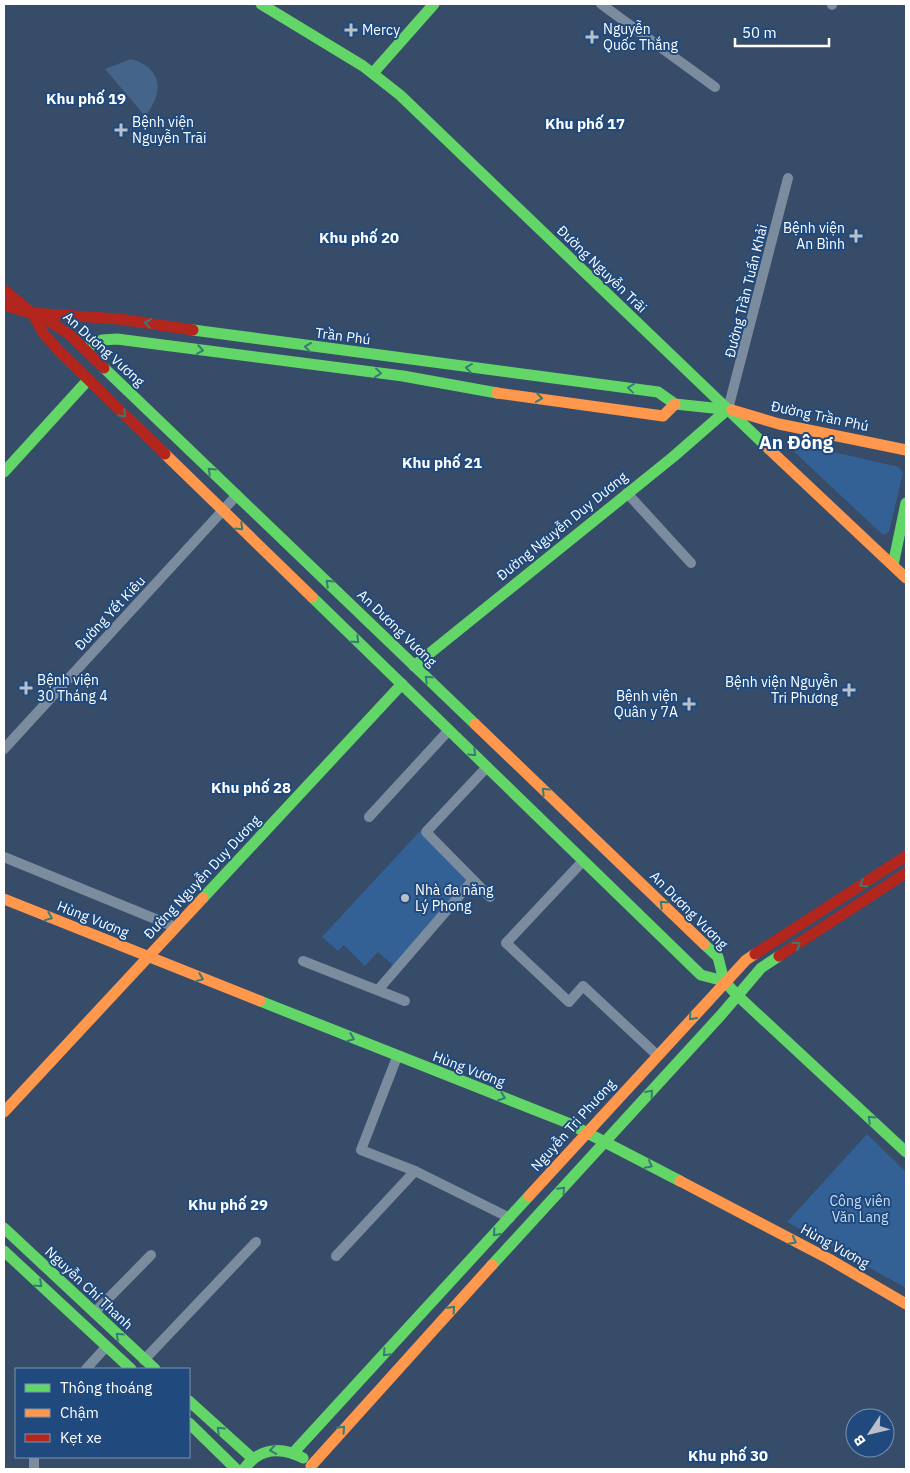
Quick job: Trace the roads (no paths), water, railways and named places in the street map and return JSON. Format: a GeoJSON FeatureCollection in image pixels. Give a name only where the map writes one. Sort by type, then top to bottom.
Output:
{"type":"FeatureCollection","features":[{"type":"Feature","properties":{"kind":"main road","name":"Đường Nguyễn Trãi"},"geometry":{"type":"LineString","coordinates":[[260,4],[373,73],[400,95],[906,578]]}},
{"type":"Feature","properties":{"kind":"main road"},"geometry":{"type":"LineString","coordinates":[[373,73],[434,4]]}},
{"type":"Feature","properties":{"kind":"main road","name":"An Dương Vương"},"geometry":{"type":"LineString","coordinates":[[4,290],[32,313],[53,322],[102,365],[718,957],[724,981],[738,996],[906,1152]]}},
{"type":"Feature","properties":{"kind":"main road","name":"Trần Phú"},"geometry":{"type":"LineString","coordinates":[[4,305],[32,313],[119,319],[350,352],[658,392],[675,404],[728,409]]}},
{"type":"Feature","properties":{"kind":"main road","name":"An Dương Vương"},"geometry":{"type":"LineString","coordinates":[[32,313],[44,334],[88,380],[701,975],[724,981]]}},
{"type":"Feature","properties":{"kind":"main road"},"geometry":{"type":"LineString","coordinates":[[69,361],[84,348],[102,340],[117,339],[349,370],[663,416],[675,404]]}},
{"type":"Feature","properties":{"kind":"main road"},"geometry":{"type":"LineString","coordinates":[[349,370],[350,352]]}},
{"type":"Feature","properties":{"kind":"main road"},"geometry":{"type":"LineString","coordinates":[[4,472],[102,365]]}},
{"type":"Feature","properties":{"kind":"main road","name":"Đường Trần Phú"},"geometry":{"type":"LineString","coordinates":[[728,409],[779,424],[906,450]]}},
{"type":"Feature","properties":{"kind":"main road","name":"Đường Nguyễn Duy Dương"},"geometry":{"type":"LineString","coordinates":[[4,1112],[402,684],[414,666],[728,409]]}},
{"type":"Feature","properties":{"kind":"main road"},"geometry":{"type":"LineString","coordinates":[[160,449],[174,434]]}},
{"type":"Feature","properties":{"kind":"main road"},"geometry":{"type":"LineString","coordinates":[[893,565],[906,502]]}},
{"type":"Feature","properties":{"kind":"main road"},"geometry":{"type":"LineString","coordinates":[[449,730],[465,714]]}},
{"type":"Feature","properties":{"kind":"main road","name":"Nguyễn Tri Phương"},"geometry":{"type":"LineString","coordinates":[[294,1452],[510,1218],[724,981],[756,952],[905,858]]}},
{"type":"Feature","properties":{"kind":"main road"},"geometry":{"type":"LineString","coordinates":[[244,1469],[252,1458],[272,1449],[294,1452],[312,1468],[324,1449],[606,1142],[761,968],[906,873]]}},
{"type":"Feature","properties":{"kind":"main road","name":"Hùng Vương"},"geometry":{"type":"LineString","coordinates":[[4,899],[587,1132],[829,1259],[906,1304]]}},
{"type":"Feature","properties":{"kind":"main road"},"geometry":{"type":"LineString","coordinates":[[615,1101],[634,1111]]}},
{"type":"Feature","properties":{"kind":"main road"},"geometry":{"type":"LineString","coordinates":[[510,1218],[524,1231]]}},
{"type":"Feature","properties":{"kind":"main road","name":"Nguyễn Chí Thanh"},"geometry":{"type":"LineString","coordinates":[[4,1228],[154,1368]]}},
{"type":"Feature","properties":{"kind":"main road"},"geometry":{"type":"LineString","coordinates":[[4,1251],[130,1368]]}},
{"type":"Feature","properties":{"kind":"main road"},"geometry":{"type":"LineString","coordinates":[[190,1402],[252,1458]]}},
{"type":"Feature","properties":{"kind":"main road"},"geometry":{"type":"LineString","coordinates":[[190,1424],[236,1469]]}},
{"type":"Feature","properties":{"kind":"street"},"geometry":{"type":"LineString","coordinates":[[601,4],[715,88]]}},
{"type":"Feature","properties":{"kind":"street","name":"Đường Trần Tuấn Khải"},"geometry":{"type":"LineString","coordinates":[[728,409],[788,178]]}},
{"type":"Feature","properties":{"kind":"street"},"geometry":{"type":"LineString","coordinates":[[627,493],[691,563]]}},
{"type":"Feature","properties":{"kind":"street","name":"Đường Yết Kiêu"},"geometry":{"type":"LineString","coordinates":[[4,749],[237,495]]}},
{"type":"Feature","properties":{"kind":"street"},"geometry":{"type":"LineString","coordinates":[[369,818],[449,730]]}},
{"type":"Feature","properties":{"kind":"street"},"geometry":{"type":"LineString","coordinates":[[486,767],[426,832],[490,897]]}},
{"type":"Feature","properties":{"kind":"street","name":"Hùng Vương"},"geometry":{"type":"LineString","coordinates":[[4,857],[175,928]]}},
{"type":"Feature","properties":{"kind":"street"},"geometry":{"type":"LineString","coordinates":[[583,860],[506,944],[569,1002],[583,986],[658,1054]]}},
{"type":"Feature","properties":{"kind":"street"},"geometry":{"type":"LineString","coordinates":[[378,990],[473,880]]}},
{"type":"Feature","properties":{"kind":"street"},"geometry":{"type":"LineString","coordinates":[[303,961],[405,1001]]}},
{"type":"Feature","properties":{"kind":"street"},"geometry":{"type":"LineString","coordinates":[[397,1057],[361,1150],[415,1171],[510,1218]]}},
{"type":"Feature","properties":{"kind":"street"},"geometry":{"type":"LineString","coordinates":[[336,1256],[415,1171]]}},
{"type":"Feature","properties":{"kind":"street"},"geometry":{"type":"LineString","coordinates":[[144,1360],[256,1242]]}},
{"type":"Feature","properties":{"kind":"street"},"geometry":{"type":"LineString","coordinates":[[94,1313],[151,1256]]}},
{"type":"Feature","properties":{"kind":"street"},"geometry":{"type":"LineString","coordinates":[[87,1368],[106,1347]]}},
{"type":"Feature","properties":{"kind":"place","name":"Mercy"},"geometry":{"type":"Point","coordinates":[351,30]}},
{"type":"Feature","properties":{"kind":"place","name":"Nguyễn Quốc Thắng"},"geometry":{"type":"Point","coordinates":[592,37]}},
{"type":"Feature","properties":{"kind":"place","name":"Bệnh viện Nguyễn Trãi"},"geometry":{"type":"Point","coordinates":[121,130]}},
{"type":"Feature","properties":{"kind":"place","name":"Bệnh viện An Bình"},"geometry":{"type":"Point","coordinates":[856,236]}},
{"type":"Feature","properties":{"kind":"place","name":"Bệnh viện 30 Tháng 4"},"geometry":{"type":"Point","coordinates":[26,688]}},
{"type":"Feature","properties":{"kind":"place","name":"Bệnh viện Nguyễn Tri Phương"},"geometry":{"type":"Point","coordinates":[849,690]}},
{"type":"Feature","properties":{"kind":"place","name":"Bệnh viện Quân y 7A"},"geometry":{"type":"Point","coordinates":[689,704]}},
{"type":"Feature","properties":{"kind":"place","name":"Nhà đa năng Lý Phong"},"geometry":{"type":"Point","coordinates":[405,898]}},
{"type":"Feature","properties":{"kind":"district","name":"Khu phố 19"},"geometry":{"type":"Point","coordinates":[86,98]}},
{"type":"Feature","properties":{"kind":"district","name":"Khu phố 17"},"geometry":{"type":"Point","coordinates":[585,123]}},
{"type":"Feature","properties":{"kind":"district","name":"Khu phố 20"},"geometry":{"type":"Point","coordinates":[359,237]}},
{"type":"Feature","properties":{"kind":"district","name":"An Đông"},"geometry":{"type":"Point","coordinates":[796,442]}},
{"type":"Feature","properties":{"kind":"district","name":"Khu phố 21"},"geometry":{"type":"Point","coordinates":[442,462]}},
{"type":"Feature","properties":{"kind":"district","name":"Khu phố 28"},"geometry":{"type":"Point","coordinates":[251,787]}},
{"type":"Feature","properties":{"kind":"district","name":"Khu phố 29"},"geometry":{"type":"Point","coordinates":[228,1204]}},
{"type":"Feature","properties":{"kind":"district","name":"Khu phố 30"},"geometry":{"type":"Point","coordinates":[728,1455]}},
{"type":"Feature","properties":{"kind":"park label","name":"Công viên Văn Lang"},"geometry":{"type":"Point","coordinates":[860,1210]}}]}
